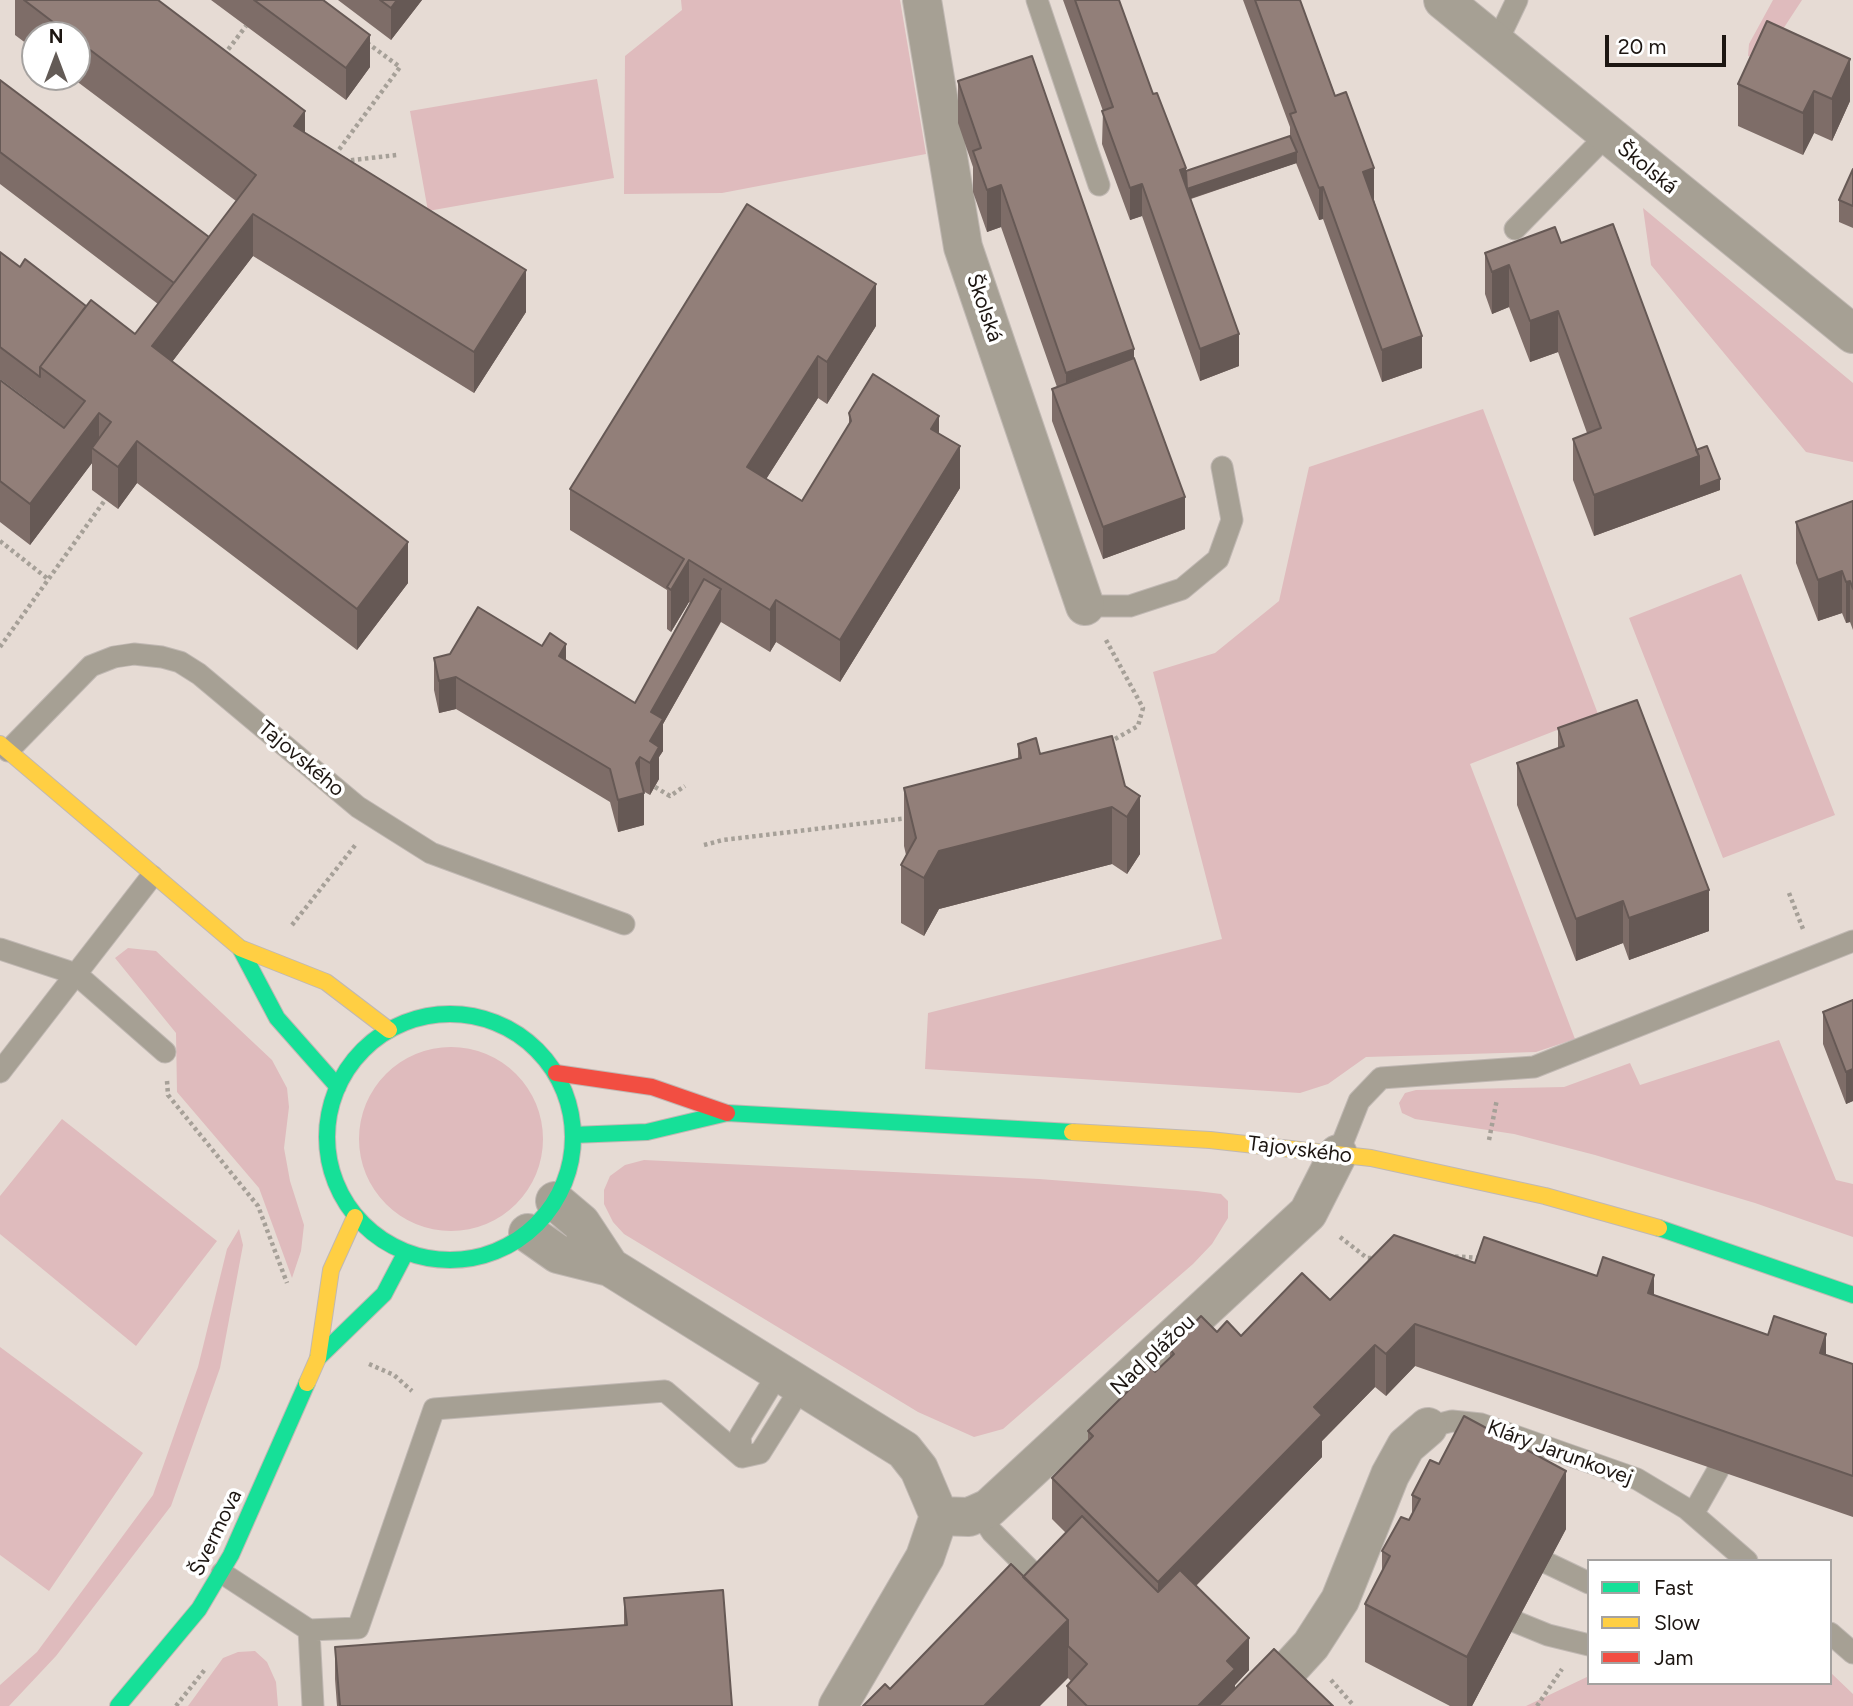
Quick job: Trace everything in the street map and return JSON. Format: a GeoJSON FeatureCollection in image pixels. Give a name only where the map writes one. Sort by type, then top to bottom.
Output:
{"type":"FeatureCollection","features":[{"type":"Feature","properties":{"kind":"main road","name":"Tajovského"},"geometry":{"type":"LineString","coordinates":[[4,747],[152,876],[240,948],[327,982],[389,1030]]}},
{"type":"Feature","properties":{"kind":"main road","name":"Tajovského"},"geometry":{"type":"LineString","coordinates":[[240,948],[277,1018],[338,1087]]}},
{"type":"Feature","properties":{"kind":"main road"},"geometry":{"type":"LineString","coordinates":[[447,1014],[482,1019],[524,1039],[556,1073],[569,1105],[573,1135],[568,1171],[555,1201],[528,1233],[500,1250],[470,1259],[440,1260],[406,1252],[384,1241],[355,1217],[339,1191],[329,1162],[327,1130],[338,1087],[359,1055],[389,1030],[424,1017],[447,1014]]}},
{"type":"Feature","properties":{"kind":"main road","name":"Tajovského"},"geometry":{"type":"LineString","coordinates":[[556,1073],[652,1087],[727,1114]]}},
{"type":"Feature","properties":{"kind":"main road","name":"Tajovského"},"geometry":{"type":"LineString","coordinates":[[573,1135],[647,1132],[727,1114],[1210,1140],[1338,1154],[1471,1180],[1648,1224],[1853,1295]]}},
{"type":"Feature","properties":{"kind":"main road","name":"Švermova"},"geometry":{"type":"LineString","coordinates":[[118,1706],[200,1609],[222,1573],[318,1358],[331,1270],[355,1217]]}},
{"type":"Feature","properties":{"kind":"main road","name":"Švermova"},"geometry":{"type":"LineString","coordinates":[[318,1358],[384,1294],[406,1252]]}},
{"type":"Feature","properties":{"kind":"street","name":"Školská"},"geometry":{"type":"LineString","coordinates":[[922,0],[963,247],[1085,606]]}},
{"type":"Feature","properties":{"kind":"street","name":"Školská"},"geometry":{"type":"LineString","coordinates":[[1443,0],[1853,334]]}},
{"type":"Feature","properties":{"kind":"street","name":"Nad plážou"},"geometry":{"type":"LineString","coordinates":[[979,1513],[989,1508],[1308,1213],[1338,1154]]}},
{"type":"Feature","properties":{"kind":"street"},"geometry":{"type":"LineString","coordinates":[[555,1201],[581,1223],[610,1267]]}},
{"type":"Feature","properties":{"kind":"street"},"geometry":{"type":"LineString","coordinates":[[528,1233],[558,1254],[610,1267],[904,1450],[919,1469],[939,1516],[925,1557],[838,1706]]}},
{"type":"Feature","properties":{"kind":"street","name":"Kláry Jarunkovej"},"geometry":{"type":"LineString","coordinates":[[1255,1706],[1311,1645],[1340,1600],[1390,1475],[1406,1446],[1428,1427]]}},
{"type":"Feature","properties":{"kind":"street"},"geometry":{"type":"LineString","coordinates":[[939,1516],[968,1517],[979,1513]]}},
{"type":"Feature","properties":{"kind":"lane"},"geometry":{"type":"LineString","coordinates":[[1037,0],[1099,185]]}},
{"type":"Feature","properties":{"kind":"lane"},"geometry":{"type":"LineString","coordinates":[[1496,44],[1517,0]]}},
{"type":"Feature","properties":{"kind":"lane"},"geometry":{"type":"LineString","coordinates":[[1515,229],[1607,135]]}},
{"type":"Feature","properties":{"kind":"lane"},"geometry":{"type":"LineString","coordinates":[[1085,606],[1130,606],[1182,589],[1218,559],[1232,520],[1222,467]]}},
{"type":"Feature","properties":{"kind":"lane","name":"Tajovského"},"geometry":{"type":"LineString","coordinates":[[4,747],[91,666],[114,657],[134,654],[162,657],[200,674],[358,807],[430,853],[624,924]]}},
{"type":"Feature","properties":{"kind":"lane"},"geometry":{"type":"LineString","coordinates":[[0,1072],[152,876]]}},
{"type":"Feature","properties":{"kind":"lane"},"geometry":{"type":"LineString","coordinates":[[1338,1154],[1359,1101],[1381,1078],[1534,1067],[1853,941]]}},
{"type":"Feature","properties":{"kind":"lane"},"geometry":{"type":"LineString","coordinates":[[0,948],[76,974],[165,1052]]}},
{"type":"Feature","properties":{"kind":"lane"},"geometry":{"type":"LineString","coordinates":[[742,1457],[760,1453],[790,1379]]}},
{"type":"Feature","properties":{"kind":"lane"},"geometry":{"type":"LineString","coordinates":[[742,1457],[740,1436],[790,1379]]}},
{"type":"Feature","properties":{"kind":"lane"},"geometry":{"type":"LineString","coordinates":[[222,1573],[309,1630],[358,1628],[434,1409],[665,1391],[742,1457]]}},
{"type":"Feature","properties":{"kind":"lane","name":"Kláry Jarunkovej"},"geometry":{"type":"LineString","coordinates":[[1428,1427],[1452,1421],[1481,1424],[1637,1479],[1693,1514],[1741,1559]]}},
{"type":"Feature","properties":{"kind":"lane"},"geometry":{"type":"LineString","coordinates":[[1693,1514],[1718,1470]]}},
{"type":"Feature","properties":{"kind":"lane"},"geometry":{"type":"LineString","coordinates":[[979,1513],[992,1532],[1060,1600]]}},
{"type":"Feature","properties":{"kind":"lane"},"geometry":{"type":"LineString","coordinates":[[1547,1563],[1587,1582]]}},
{"type":"Feature","properties":{"kind":"lane"},"geometry":{"type":"LineString","coordinates":[[1516,1622],[1585,1645]]}},
{"type":"Feature","properties":{"kind":"lane"},"geometry":{"type":"LineString","coordinates":[[309,1630],[313,1706]]}},
{"type":"Feature","properties":{"kind":"lane"},"geometry":{"type":"LineString","coordinates":[[1832,1635],[1853,1653]]}},
{"type":"Feature","properties":{"kind":"path"},"geometry":{"type":"LineString","coordinates":[[222,56],[246,26]]}},
{"type":"Feature","properties":{"kind":"path"},"geometry":{"type":"LineString","coordinates":[[333,158],[400,67],[360,37]]}},
{"type":"Feature","properties":{"kind":"path"},"geometry":{"type":"LineString","coordinates":[[339,162],[397,155]]}},
{"type":"Feature","properties":{"kind":"path"},"geometry":{"type":"LineString","coordinates":[[0,647],[105,500]]}},
{"type":"Feature","properties":{"kind":"path"},"geometry":{"type":"LineString","coordinates":[[0,541],[48,579]]}},
{"type":"Feature","properties":{"kind":"path"},"geometry":{"type":"LineString","coordinates":[[1085,606],[1137,692],[1143,708],[1138,726],[1104,746]]}},
{"type":"Feature","properties":{"kind":"path"},"geometry":{"type":"LineString","coordinates":[[655,787],[670,796],[685,786]]}},
{"type":"Feature","properties":{"kind":"path"},"geometry":{"type":"LineString","coordinates":[[704,845],[723,840],[912,818]]}},
{"type":"Feature","properties":{"kind":"path"},"geometry":{"type":"LineString","coordinates":[[292,925],[377,819]]}},
{"type":"Feature","properties":{"kind":"path"},"geometry":{"type":"LineString","coordinates":[[165,1052],[168,1096],[258,1206],[289,1288]]}},
{"type":"Feature","properties":{"kind":"path"},"geometry":{"type":"LineString","coordinates":[[1489,1140],[1498,1091]]}},
{"type":"Feature","properties":{"kind":"path"},"geometry":{"type":"LineString","coordinates":[[1331,1230],[1367,1258],[1379,1258]]}},
{"type":"Feature","properties":{"kind":"path"},"geometry":{"type":"LineString","coordinates":[[1441,1256],[1466,1255],[1493,1260]]}},
{"type":"Feature","properties":{"kind":"path"},"geometry":{"type":"LineString","coordinates":[[1363,1271],[1367,1258]]}},
{"type":"Feature","properties":{"kind":"path"},"geometry":{"type":"LineString","coordinates":[[371,1365],[394,1375]]}},
{"type":"Feature","properties":{"kind":"path"},"geometry":{"type":"LineString","coordinates":[[1537,1706],[1585,1645]]}},
{"type":"Feature","properties":{"kind":"shaded area"},"geometry":{"type":"Polygon","coordinates":[[[681,0],[900,0],[926,154],[722,193],[624,194],[625,56],[682,10],[681,0]]]}},
{"type":"Feature","properties":{"kind":"shaded area"},"geometry":{"type":"Polygon","coordinates":[[[1773,0],[1802,0],[1770,49],[1760,57],[1748,56],[1749,44],[1773,0]]]}},
{"type":"Feature","properties":{"kind":"shaded area"},"geometry":{"type":"Polygon","coordinates":[[[597,79],[614,178],[428,211],[410,111],[597,79]]]}},
{"type":"Feature","properties":{"kind":"shaded area"},"geometry":{"type":"Polygon","coordinates":[[[1643,208],[1853,383],[1853,462],[1806,452],[1651,265],[1643,208]]]}},
{"type":"Feature","properties":{"kind":"shaded area"},"geometry":{"type":"Polygon","coordinates":[[[1483,409],[1598,714],[1470,764],[1575,1039],[1536,1052],[1366,1057],[1328,1084],[1300,1093],[925,1069],[928,1013],[1222,939],[1153,672],[1215,653],[1279,601],[1309,467],[1483,409]]]}},
{"type":"Feature","properties":{"kind":"shaded area"},"geometry":{"type":"Polygon","coordinates":[[[1741,574],[1835,815],[1723,858],[1629,618],[1741,574]]]}},
{"type":"Feature","properties":{"kind":"shaded area"},"geometry":{"type":"Polygon","coordinates":[[[128,948],[156,951],[272,1060],[287,1088],[289,1107],[284,1148],[290,1181],[304,1225],[301,1251],[292,1278],[259,1188],[177,1092],[176,1033],[115,958],[128,948]]]}},
{"type":"Feature","properties":{"kind":"shaded area"},"geometry":{"type":"Polygon","coordinates":[[[1779,1040],[1836,1180],[1853,1184],[1853,1237],[1755,1203],[1595,1155],[1514,1134],[1415,1119],[1402,1113],[1399,1103],[1405,1093],[1416,1090],[1564,1087],[1630,1063],[1640,1085],[1779,1040]]]}},
{"type":"Feature","properties":{"kind":"shaded area"},"geometry":{"type":"Polygon","coordinates":[[[451,1047],[486,1054],[516,1074],[536,1104],[543,1139],[536,1174],[516,1204],[486,1224],[451,1231],[416,1224],[386,1204],[366,1174],[359,1139],[366,1104],[386,1074],[416,1054],[451,1047]]]}},
{"type":"Feature","properties":{"kind":"shaded area"},"geometry":{"type":"Polygon","coordinates":[[[62,1119],[217,1241],[136,1346],[0,1234],[0,1196],[62,1119]]]}},
{"type":"Feature","properties":{"kind":"shaded area"},"geometry":{"type":"Polygon","coordinates":[[[644,1160],[1039,1179],[1197,1191],[1221,1194],[1228,1201],[1228,1218],[1212,1244],[1193,1264],[1003,1429],[974,1437],[918,1412],[624,1234],[613,1222],[604,1204],[604,1190],[610,1176],[625,1165],[644,1160]]]}},
{"type":"Feature","properties":{"kind":"shaded area"},"geometry":{"type":"Polygon","coordinates":[[[239,1229],[243,1245],[220,1368],[171,1506],[56,1656],[9,1706],[0,1706],[0,1685],[37,1652],[153,1495],[198,1367],[227,1249],[239,1229]]]}},
{"type":"Feature","properties":{"kind":"shaded area"},"geometry":{"type":"Polygon","coordinates":[[[0,1347],[143,1453],[49,1591],[0,1555],[0,1347]]]}},
{"type":"Feature","properties":{"kind":"shaded area"},"geometry":{"type":"Polygon","coordinates":[[[255,1651],[267,1662],[276,1682],[278,1706],[188,1706],[223,1658],[238,1652],[255,1651]]]}},
{"type":"Feature","properties":{"kind":"shaded area"},"geometry":{"type":"Polygon","coordinates":[[[1832,1674],[1853,1694],[1853,1706],[1526,1706],[1587,1677],[1587,1685],[1832,1685],[1832,1674]]]}},
{"type":"Feature","properties":{"kind":"building"},"geometry":{"type":"Polygon","coordinates":[[[24,0],[158,0],[305,111],[294,126],[526,270],[474,352],[253,214],[152,346],[408,542],[357,609],[137,441],[118,467],[92,448],[111,422],[99,413],[30,504],[0,481],[0,380],[64,428],[85,401],[40,367],[91,300],[135,334],[256,175],[91,51],[91,21],[52,21],[24,0]]]}},
{"type":"Feature","properties":{"kind":"building"},"geometry":{"type":"Polygon","coordinates":[[[254,0],[323,0],[370,35],[346,68],[254,0]]]}},
{"type":"Feature","properties":{"kind":"building"},"geometry":{"type":"Polygon","coordinates":[[[380,0],[397,0],[391,8],[380,0]]]}},
{"type":"Feature","properties":{"kind":"building"},"geometry":{"type":"Polygon","coordinates":[[[1075,0],[1119,0],[1153,94],[1157,93],[1186,168],[1180,170],[1239,334],[1200,349],[1142,184],[1130,188],[1102,111],[1113,107],[1075,0]]]}},
{"type":"Feature","properties":{"kind":"building"},"geometry":{"type":"Polygon","coordinates":[[[1255,0],[1300,0],[1335,96],[1346,92],[1374,168],[1363,172],[1422,336],[1382,350],[1323,187],[1319,188],[1290,114],[1296,112],[1255,0]]]}},
{"type":"Feature","properties":{"kind":"building"},"geometry":{"type":"Polygon","coordinates":[[[1767,21],[1850,59],[1832,99],[1814,91],[1803,113],[1738,84],[1767,21]]]}},
{"type":"Feature","properties":{"kind":"building"},"geometry":{"type":"Polygon","coordinates":[[[1032,56],[1134,349],[1066,373],[1001,185],[987,190],[973,151],[981,148],[958,81],[1032,56]]]}},
{"type":"Feature","properties":{"kind":"building"},"geometry":{"type":"Polygon","coordinates":[[[0,80],[209,237],[174,283],[0,152],[0,80]]]}},
{"type":"Feature","properties":{"kind":"building"},"geometry":{"type":"Polygon","coordinates":[[[1290,136],[1297,152],[1187,189],[1186,171],[1290,136]]]}},
{"type":"Feature","properties":{"kind":"building"},"geometry":{"type":"Polygon","coordinates":[[[1853,169],[1853,206],[1839,200],[1853,169]]]}},
{"type":"Feature","properties":{"kind":"building"},"geometry":{"type":"Polygon","coordinates":[[[747,204],[876,284],[827,362],[818,356],[747,467],[802,501],[851,421],[849,413],[873,374],[939,416],[931,429],[960,446],[840,640],[776,600],[770,610],[689,560],[671,590],[667,587],[684,559],[570,489],[747,204]]]}},
{"type":"Feature","properties":{"kind":"building"},"geometry":{"type":"Polygon","coordinates":[[[1613,224],[1699,456],[1594,495],[1573,439],[1601,428],[1558,311],[1530,321],[1509,265],[1492,272],[1485,253],[1555,227],[1561,243],[1613,224]]]}},
{"type":"Feature","properties":{"kind":"building"},"geometry":{"type":"Polygon","coordinates":[[[0,252],[20,267],[25,259],[86,306],[40,367],[40,377],[0,347],[0,252]]]}},
{"type":"Feature","properties":{"kind":"building"},"geometry":{"type":"Polygon","coordinates":[[[1134,358],[1185,497],[1103,527],[1052,389],[1134,358]]]}},
{"type":"Feature","properties":{"kind":"building"},"geometry":{"type":"Polygon","coordinates":[[[1707,446],[1720,479],[1699,487],[1699,456],[1696,450],[1707,446]]]}},
{"type":"Feature","properties":{"kind":"building"},"geometry":{"type":"Polygon","coordinates":[[[1853,501],[1853,589],[1850,581],[1846,582],[1842,571],[1818,580],[1796,522],[1853,501]]]}},
{"type":"Feature","properties":{"kind":"building"},"geometry":{"type":"Polygon","coordinates":[[[704,579],[721,589],[651,712],[663,719],[650,741],[659,747],[650,763],[640,757],[636,763],[644,793],[618,800],[610,769],[456,677],[439,681],[434,658],[450,654],[478,607],[542,646],[550,633],[566,644],[559,656],[635,703],[704,579]]]}},
{"type":"Feature","properties":{"kind":"building"},"geometry":{"type":"Polygon","coordinates":[[[1637,700],[1709,890],[1629,918],[1623,901],[1576,919],[1517,763],[1564,746],[1558,728],[1637,700]]]}},
{"type":"Feature","properties":{"kind":"building"},"geometry":{"type":"Polygon","coordinates":[[[1112,736],[1125,786],[1140,796],[1127,817],[1112,807],[939,851],[924,878],[901,865],[916,838],[904,788],[1021,758],[1018,744],[1036,738],[1040,754],[1112,736]]]}},
{"type":"Feature","properties":{"kind":"building"},"geometry":{"type":"Polygon","coordinates":[[[1853,1000],[1853,1069],[1846,1072],[1823,1012],[1853,1000]]]}},
{"type":"Feature","properties":{"kind":"building"},"geometry":{"type":"Polygon","coordinates":[[[1394,1235],[1475,1263],[1484,1237],[1597,1276],[1603,1257],[1654,1275],[1648,1293],[1768,1335],[1774,1316],[1826,1334],[1820,1353],[1853,1364],[1853,1476],[1415,1324],[1386,1354],[1375,1345],[1314,1407],[1322,1415],[1158,1582],[1052,1478],[1093,1436],[1088,1431],[1151,1368],[1155,1372],[1174,1354],[1170,1349],[1201,1316],[1217,1332],[1227,1321],[1241,1336],[1302,1273],[1330,1300],[1394,1235]]]}},
{"type":"Feature","properties":{"kind":"building"},"geometry":{"type":"Polygon","coordinates":[[[1464,1416],[1566,1471],[1467,1657],[1365,1604],[1390,1556],[1382,1551],[1401,1517],[1409,1520],[1420,1499],[1412,1495],[1430,1460],[1439,1464],[1464,1416]]]}},
{"type":"Feature","properties":{"kind":"building"},"geometry":{"type":"Polygon","coordinates":[[[1082,1516],[1158,1592],[1180,1570],[1249,1638],[1227,1661],[1235,1669],[1198,1706],[1087,1706],[1067,1686],[1087,1664],[1068,1646],[1068,1620],[1023,1577],[1082,1516]]]}},
{"type":"Feature","properties":{"kind":"building"},"geometry":{"type":"Polygon","coordinates":[[[1011,1564],[1068,1620],[984,1706],[863,1706],[885,1684],[890,1689],[1011,1564]]]}},
{"type":"Feature","properties":{"kind":"building"},"geometry":{"type":"Polygon","coordinates":[[[723,1590],[732,1706],[340,1706],[335,1647],[627,1625],[624,1598],[723,1590]]]}},
{"type":"Feature","properties":{"kind":"building"},"geometry":{"type":"Polygon","coordinates":[[[1274,1649],[1333,1706],[1218,1706],[1274,1649]]]}},
{"type":"Feature","properties":{"kind":"traffic: fast"},"geometry":{"type":"LineString","coordinates":[[240,948],[277,1018],[338,1087]]}},
{"type":"Feature","properties":{"kind":"traffic: fast"},"geometry":{"type":"LineString","coordinates":[[450,1014],[486,1019],[518,1035],[537,1050],[552,1069],[568,1101],[573,1137],[568,1173],[552,1205],[537,1224],[518,1239],[486,1255],[450,1260],[414,1255],[382,1239],[363,1224],[348,1205],[332,1173],[327,1137],[332,1101],[348,1069],[363,1050],[382,1035],[414,1019],[450,1014]]}},
{"type":"Feature","properties":{"kind":"traffic: fast"},"geometry":{"type":"LineString","coordinates":[[573,1135],[647,1132],[727,1113],[1072,1132]]}},
{"type":"Feature","properties":{"kind":"traffic: fast"},"geometry":{"type":"LineString","coordinates":[[1659,1228],[1853,1295]]}},
{"type":"Feature","properties":{"kind":"traffic: fast"},"geometry":{"type":"LineString","coordinates":[[318,1358],[384,1294],[406,1252]]}},
{"type":"Feature","properties":{"kind":"traffic: fast"},"geometry":{"type":"LineString","coordinates":[[118,1706],[199,1609],[231,1555],[307,1383]]}},
{"type":"Feature","properties":{"kind":"traffic: slow"},"geometry":{"type":"LineString","coordinates":[[0,744],[240,948],[326,982],[389,1030]]}},
{"type":"Feature","properties":{"kind":"traffic: slow"},"geometry":{"type":"LineString","coordinates":[[1072,1132],[1210,1140],[1371,1158],[1545,1196],[1659,1228]]}},
{"type":"Feature","properties":{"kind":"traffic: slow"},"geometry":{"type":"LineString","coordinates":[[307,1383],[318,1358],[331,1270],[355,1217]]}},
{"type":"Feature","properties":{"kind":"traffic: jam"},"geometry":{"type":"LineString","coordinates":[[556,1073],[652,1087],[727,1113]]}}]}
